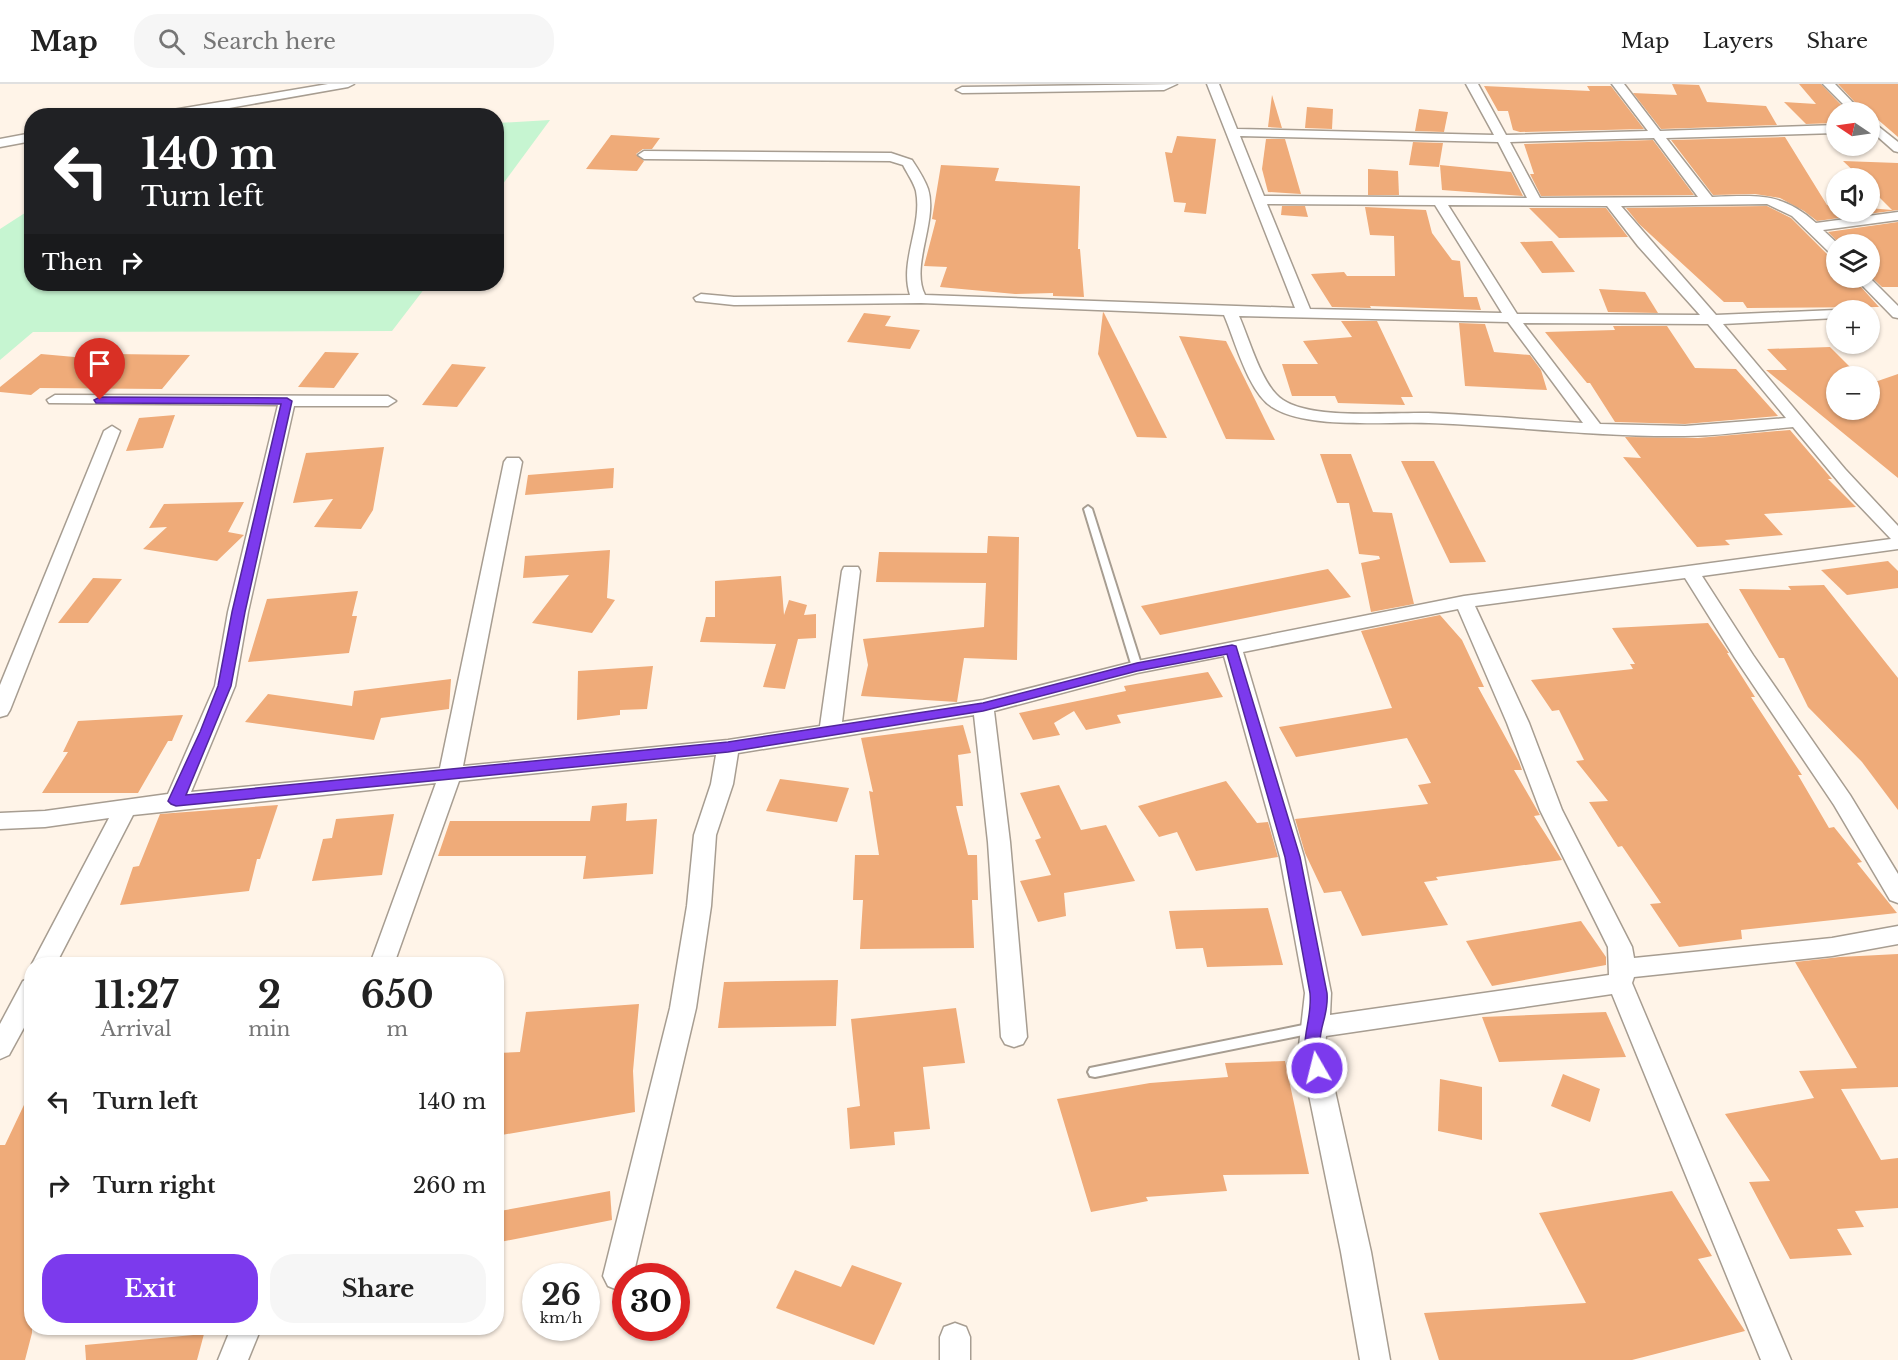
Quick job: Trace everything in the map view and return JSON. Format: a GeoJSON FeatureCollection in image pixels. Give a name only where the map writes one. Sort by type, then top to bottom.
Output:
{"type":"FeatureCollection","features":[{"type":"Feature","properties":{"kind":"street"},"geometry":{"type":"LineString","coordinates":[[208,108],[348,84]]}},
{"type":"Feature","properties":{"kind":"street"},"geometry":{"type":"LineString","coordinates":[[962,90],[1164,87],[1171,84]]}},
{"type":"Feature","properties":{"kind":"street"},"geometry":{"type":"LineString","coordinates":[[1213,84],[1304,313]]}},
{"type":"Feature","properties":{"kind":"street"},"geometry":{"type":"LineString","coordinates":[[1472,84],[1534,201]]}},
{"type":"Feature","properties":{"kind":"street"},"geometry":{"type":"LineString","coordinates":[[1618,84],[1708,201]]}},
{"type":"Feature","properties":{"kind":"street"},"geometry":{"type":"LineString","coordinates":[[1829,84],[1847,102]]}},
{"type":"Feature","properties":{"kind":"street"},"geometry":{"type":"LineString","coordinates":[[1880,127],[1898,127]]}},
{"type":"Feature","properties":{"kind":"street"},"geometry":{"type":"LineString","coordinates":[[1232,132],[1503,139],[1826,129]]}},
{"type":"Feature","properties":{"kind":"street"},"geometry":{"type":"LineString","coordinates":[[1880,133],[1898,148]]}},
{"type":"Feature","properties":{"kind":"street"},"geometry":{"type":"LineString","coordinates":[[0,143],[24,139]]}},
{"type":"Feature","properties":{"kind":"street"},"geometry":{"type":"LineString","coordinates":[[644,155],[891,157],[908,163],[922,190],[923,221],[914,268],[916,293],[921,299]]}},
{"type":"Feature","properties":{"kind":"street"},"geometry":{"type":"LineString","coordinates":[[1260,200],[1776,201],[1813,227],[1826,241]]}},
{"type":"Feature","properties":{"kind":"street"},"geometry":{"type":"LineString","coordinates":[[1439,201],[1512,318],[1596,429]]}},
{"type":"Feature","properties":{"kind":"street"},"geometry":{"type":"LineString","coordinates":[[1611,202],[1642,244],[1713,320],[1866,506],[1898,536]]}},
{"type":"Feature","properties":{"kind":"street"},"geometry":{"type":"LineString","coordinates":[[1813,227],[1898,216]]}},
{"type":"Feature","properties":{"kind":"street"},"geometry":{"type":"LineString","coordinates":[[1873,288],[1896,310]]}},
{"type":"Feature","properties":{"kind":"street"},"geometry":{"type":"LineString","coordinates":[[701,298],[734,301],[921,299],[1230,311],[1512,318],[1713,320],[1826,314]]}},
{"type":"Feature","properties":{"kind":"street"},"geometry":{"type":"LineString","coordinates":[[1880,311],[1896,310]]}},
{"type":"Feature","properties":{"kind":"street"},"geometry":{"type":"LineString","coordinates":[[1230,311],[1265,391],[1277,404],[1293,411],[1318,415],[1428,418],[1596,429],[1672,431],[1797,422]]}},
{"type":"Feature","properties":{"kind":"street"},"geometry":{"type":"LineString","coordinates":[[55,400],[388,401]]}},
{"type":"Feature","properties":{"kind":"street"},"geometry":{"type":"LineString","coordinates":[[176,801],[225,686],[238,612],[287,401]]}},
{"type":"Feature","properties":{"kind":"street"},"geometry":{"type":"LineString","coordinates":[[0,710],[112,431]]}},
{"type":"Feature","properties":{"kind":"street"},"geometry":{"type":"LineString","coordinates":[[385,957],[450,774],[513,462]]}},
{"type":"Feature","properties":{"kind":"street"},"geometry":{"type":"LineString","coordinates":[[0,821],[45,819],[176,801],[728,747],[983,707],[1137,667],[1464,602],[1898,544]]}},
{"type":"Feature","properties":{"kind":"street"},"geometry":{"type":"LineString","coordinates":[[830,731],[851,571]]}},
{"type":"Feature","properties":{"kind":"street"},"geometry":{"type":"LineString","coordinates":[[1691,573],[1745,658],[1842,800],[1898,894]]}},
{"type":"Feature","properties":{"kind":"street"},"geometry":{"type":"LineString","coordinates":[[1464,602],[1518,723],[1551,810],[1620,948],[1621,976],[1776,1360]]}},
{"type":"Feature","properties":{"kind":"street"},"geometry":{"type":"LineString","coordinates":[[1232,649],[1292,857],[1320,1010],[1313,1028],[1312,1046],[1356,1252],[1375,1360]]}},
{"type":"Feature","properties":{"kind":"street"},"geometry":{"type":"LineString","coordinates":[[983,707],[999,842],[1014,1037]]}},
{"type":"Feature","properties":{"kind":"street"},"geometry":{"type":"LineString","coordinates":[[621,1263],[682,1008],[699,906],[705,835],[722,784],[728,747]]}},
{"type":"Feature","properties":{"kind":"street"},"geometry":{"type":"LineString","coordinates":[[48,957],[125,808]]}},
{"type":"Feature","properties":{"kind":"street"},"geometry":{"type":"LineString","coordinates":[[1313,1028],[1621,976],[1832,947],[1898,935]]}},
{"type":"Feature","properties":{"kind":"street"},"geometry":{"type":"LineString","coordinates":[[0,1048],[24,1003]]}},
{"type":"Feature","properties":{"kind":"street"},"geometry":{"type":"LineString","coordinates":[[233,1360],[243,1335]]}},
{"type":"Feature","properties":{"kind":"lane"},"geometry":{"type":"LineString","coordinates":[[1088,509],[1137,667]]}},
{"type":"Feature","properties":{"kind":"lane"},"geometry":{"type":"LineString","coordinates":[[1095,1072],[1313,1028]]}},
{"type":"Feature","properties":{"kind":"green space"},"geometry":{"type":"Polygon","coordinates":[[[550,120],[504,182],[504,123],[550,120]]]}},
{"type":"Feature","properties":{"kind":"green space"},"geometry":{"type":"Polygon","coordinates":[[[24,214],[24,291],[423,291],[392,331],[33,332],[0,360],[0,229],[24,214]]]}},
{"type":"Feature","properties":{"kind":"building"},"geometry":{"type":"Polygon","coordinates":[[[1672,84],[1699,85],[1707,102],[1766,106],[1777,125],[1661,129],[1633,93],[1677,95],[1672,84]]]}},
{"type":"Feature","properties":{"kind":"building"},"geometry":{"type":"Polygon","coordinates":[[[1799,84],[1821,84],[1838,102],[1826,102],[1826,123],[1806,124],[1784,102],[1816,104],[1799,84]]]}},
{"type":"Feature","properties":{"kind":"building"},"geometry":{"type":"Polygon","coordinates":[[[1838,84],[1898,84],[1898,137],[1880,121],[1880,102],[1855,102],[1838,84]]]}},
{"type":"Feature","properties":{"kind":"building"},"geometry":{"type":"Polygon","coordinates":[[[1484,86],[1590,91],[1587,86],[1611,86],[1644,129],[1520,132],[1513,130],[1508,111],[1498,111],[1484,86]]]}},
{"type":"Feature","properties":{"kind":"building"},"geometry":{"type":"Polygon","coordinates":[[[1272,95],[1282,128],[1268,127],[1272,95]]]}},
{"type":"Feature","properties":{"kind":"building"},"geometry":{"type":"Polygon","coordinates":[[[1307,107],[1333,109],[1332,129],[1305,128],[1307,107]]]}},
{"type":"Feature","properties":{"kind":"building"},"geometry":{"type":"Polygon","coordinates":[[[1419,109],[1448,112],[1444,132],[1415,131],[1419,109]]]}},
{"type":"Feature","properties":{"kind":"building"},"geometry":{"type":"Polygon","coordinates":[[[611,135],[660,138],[652,149],[643,149],[636,154],[644,161],[637,171],[586,169],[611,135]]]}},
{"type":"Feature","properties":{"kind":"building"},"geometry":{"type":"Polygon","coordinates":[[[1177,136],[1216,139],[1206,214],[1184,212],[1186,203],[1174,202],[1165,152],[1172,153],[1177,136]]]}},
{"type":"Feature","properties":{"kind":"building"},"geometry":{"type":"Polygon","coordinates":[[[1785,137],[1826,203],[1826,220],[1817,221],[1780,198],[1755,194],[1713,195],[1671,140],[1785,137]]]}},
{"type":"Feature","properties":{"kind":"building"},"geometry":{"type":"Polygon","coordinates":[[[1266,139],[1285,139],[1301,194],[1268,192],[1262,169],[1266,139]]]}},
{"type":"Feature","properties":{"kind":"building"},"geometry":{"type":"Polygon","coordinates":[[[1653,140],[1694,195],[1541,196],[1530,174],[1534,174],[1524,144],[1653,140]]]}},
{"type":"Feature","properties":{"kind":"building"},"geometry":{"type":"Polygon","coordinates":[[[1413,142],[1443,143],[1439,167],[1409,165],[1413,142]]]}},
{"type":"Feature","properties":{"kind":"building"},"geometry":{"type":"Polygon","coordinates":[[[1843,161],[1898,163],[1898,210],[1880,212],[1880,209],[1892,210],[1880,198],[1880,168],[1850,168],[1843,161]]]}},
{"type":"Feature","properties":{"kind":"building"},"geometry":{"type":"Polygon","coordinates":[[[941,165],[999,168],[995,181],[1080,186],[1078,249],[1080,249],[1084,297],[1053,296],[1053,293],[1015,294],[940,287],[947,267],[924,266],[936,220],[932,219],[941,165]]]}},
{"type":"Feature","properties":{"kind":"building"},"geometry":{"type":"Polygon","coordinates":[[[1440,165],[1511,172],[1523,196],[1442,190],[1440,165]]]}},
{"type":"Feature","properties":{"kind":"building"},"geometry":{"type":"Polygon","coordinates":[[[1368,169],[1398,171],[1399,195],[1368,195],[1368,169]]]}},
{"type":"Feature","properties":{"kind":"building"},"geometry":{"type":"Polygon","coordinates":[[[1282,206],[1305,206],[1308,217],[1281,215],[1282,206]]]}},
{"type":"Feature","properties":{"kind":"building"},"geometry":{"type":"Polygon","coordinates":[[[1767,206],[1791,218],[1826,253],[1826,288],[1862,288],[1873,300],[1826,300],[1826,307],[1747,308],[1743,302],[1724,302],[1639,224],[1626,208],[1767,206]]]}},
{"type":"Feature","properties":{"kind":"building"},"geometry":{"type":"Polygon","coordinates":[[[1365,207],[1426,210],[1432,233],[1452,260],[1460,261],[1464,297],[1477,297],[1481,310],[1332,307],[1311,274],[1344,272],[1347,276],[1395,276],[1394,236],[1370,235],[1365,207]]]}},
{"type":"Feature","properties":{"kind":"building"},"geometry":{"type":"Polygon","coordinates":[[[1529,208],[1606,208],[1628,237],[1559,238],[1529,208]]]}},
{"type":"Feature","properties":{"kind":"building"},"geometry":{"type":"Polygon","coordinates":[[[1898,222],[1898,287],[1880,285],[1880,234],[1830,234],[1828,232],[1898,222]]]}},
{"type":"Feature","properties":{"kind":"building"},"geometry":{"type":"Polygon","coordinates":[[[1552,241],[1575,272],[1542,273],[1520,242],[1552,241]]]}},
{"type":"Feature","properties":{"kind":"building"},"geometry":{"type":"Polygon","coordinates":[[[1599,289],[1645,292],[1658,313],[1608,312],[1599,289]]]}},
{"type":"Feature","properties":{"kind":"building"},"geometry":{"type":"Polygon","coordinates":[[[1103,312],[1167,438],[1137,437],[1098,354],[1103,312]]]}},
{"type":"Feature","properties":{"kind":"building"},"geometry":{"type":"Polygon","coordinates":[[[864,313],[891,316],[885,326],[920,330],[910,349],[847,342],[864,313]]]}},
{"type":"Feature","properties":{"kind":"building"},"geometry":{"type":"Polygon","coordinates":[[[1341,321],[1377,321],[1413,397],[1401,397],[1405,405],[1338,403],[1335,396],[1292,396],[1282,364],[1318,364],[1303,341],[1352,337],[1341,321]]]}},
{"type":"Feature","properties":{"kind":"building"},"geometry":{"type":"Polygon","coordinates":[[[1459,323],[1485,324],[1494,352],[1530,355],[1541,370],[1547,390],[1465,386],[1459,323]]]}},
{"type":"Feature","properties":{"kind":"building"},"geometry":{"type":"Polygon","coordinates":[[[1613,326],[1667,326],[1695,368],[1736,369],[1778,416],[1685,424],[1615,422],[1590,383],[1587,383],[1545,332],[1615,330],[1613,326]]]}},
{"type":"Feature","properties":{"kind":"building"},"geometry":{"type":"Polygon","coordinates":[[[1179,336],[1226,341],[1275,440],[1226,439],[1179,336]]]}},
{"type":"Feature","properties":{"kind":"building"},"geometry":{"type":"Polygon","coordinates":[[[1826,347],[1826,354],[1837,354],[1849,366],[1826,366],[1826,419],[1766,370],[1787,370],[1767,349],[1826,347]]]}},
{"type":"Feature","properties":{"kind":"building"},"geometry":{"type":"Polygon","coordinates":[[[325,352],[359,353],[334,388],[298,387],[325,352]]]}},
{"type":"Feature","properties":{"kind":"building"},"geometry":{"type":"Polygon","coordinates":[[[41,354],[108,360],[113,354],[190,355],[162,389],[40,388],[31,395],[0,392],[0,387],[41,354]]]}},
{"type":"Feature","properties":{"kind":"building"},"geometry":{"type":"Polygon","coordinates":[[[452,364],[486,367],[457,407],[422,405],[452,364]]]}},
{"type":"Feature","properties":{"kind":"building"},"geometry":{"type":"Polygon","coordinates":[[[1898,374],[1898,478],[1827,420],[1880,420],[1880,380],[1898,374]]]}},
{"type":"Feature","properties":{"kind":"building"},"geometry":{"type":"Polygon","coordinates":[[[175,415],[163,448],[126,451],[139,418],[175,415]]]}},
{"type":"Feature","properties":{"kind":"building"},"geometry":{"type":"Polygon","coordinates":[[[1790,430],[1832,479],[1828,479],[1856,507],[1764,514],[1783,535],[1725,540],[1730,545],[1697,547],[1623,457],[1641,458],[1625,437],[1698,438],[1790,430]]]}},
{"type":"Feature","properties":{"kind":"building"},"geometry":{"type":"Polygon","coordinates":[[[384,447],[373,510],[361,529],[314,527],[333,499],[293,503],[306,453],[384,447]]]}},
{"type":"Feature","properties":{"kind":"building"},"geometry":{"type":"Polygon","coordinates":[[[1320,454],[1351,454],[1373,512],[1392,513],[1414,604],[1371,612],[1361,563],[1380,559],[1379,556],[1359,554],[1349,503],[1337,503],[1320,454]]]}},
{"type":"Feature","properties":{"kind":"building"},"geometry":{"type":"Polygon","coordinates":[[[1401,461],[1434,461],[1486,562],[1450,563],[1401,461]]]}},
{"type":"Feature","properties":{"kind":"building"},"geometry":{"type":"Polygon","coordinates":[[[614,468],[613,488],[525,495],[528,475],[614,468]]]}},
{"type":"Feature","properties":{"kind":"building"},"geometry":{"type":"Polygon","coordinates":[[[244,502],[228,532],[244,535],[217,561],[143,549],[167,527],[149,528],[164,504],[244,502]]]}},
{"type":"Feature","properties":{"kind":"building"},"geometry":{"type":"Polygon","coordinates":[[[988,536],[1019,537],[1017,660],[964,658],[957,702],[861,696],[868,665],[863,639],[984,627],[986,583],[876,582],[879,552],[987,553],[988,536]]]}},
{"type":"Feature","properties":{"kind":"building"},"geometry":{"type":"Polygon","coordinates":[[[610,550],[607,598],[615,600],[592,633],[532,623],[569,575],[523,578],[525,556],[610,550]]]}},
{"type":"Feature","properties":{"kind":"building"},"geometry":{"type":"Polygon","coordinates":[[[1888,561],[1898,571],[1898,588],[1847,595],[1821,570],[1888,561]]]}},
{"type":"Feature","properties":{"kind":"building"},"geometry":{"type":"Polygon","coordinates":[[[1328,569],[1351,597],[1160,635],[1141,606],[1328,569]]]}},
{"type":"Feature","properties":{"kind":"building"},"geometry":{"type":"Polygon","coordinates":[[[781,576],[784,615],[789,600],[807,605],[804,615],[816,614],[816,638],[798,639],[785,689],[763,687],[776,644],[700,642],[706,617],[715,617],[715,581],[781,576]]]}},
{"type":"Feature","properties":{"kind":"building"},"geometry":{"type":"Polygon","coordinates":[[[93,578],[122,579],[88,623],[58,623],[93,578]]]}},
{"type":"Feature","properties":{"kind":"building"},"geometry":{"type":"Polygon","coordinates":[[[1824,585],[1898,678],[1898,810],[1862,762],[1808,707],[1784,658],[1779,658],[1739,589],[1791,590],[1788,586],[1824,585]]]}},
{"type":"Feature","properties":{"kind":"building"},"geometry":{"type":"Polygon","coordinates":[[[358,591],[352,616],[357,616],[349,653],[248,662],[267,599],[358,591]]]}},
{"type":"Feature","properties":{"kind":"building"},"geometry":{"type":"Polygon","coordinates":[[[1440,615],[1462,640],[1484,687],[1478,687],[1519,762],[1522,770],[1514,770],[1540,815],[1534,816],[1562,860],[1436,877],[1438,880],[1424,882],[1448,925],[1362,936],[1341,891],[1324,893],[1305,853],[1295,819],[1428,804],[1418,785],[1431,783],[1407,738],[1296,757],[1279,727],[1392,708],[1361,631],[1440,615]]]}},
{"type":"Feature","properties":{"kind":"building"},"geometry":{"type":"Polygon","coordinates":[[[1708,623],[1755,697],[1751,697],[1802,775],[1798,775],[1829,828],[1834,827],[1862,862],[1857,863],[1897,913],[1741,930],[1742,939],[1679,947],[1650,904],[1661,903],[1622,846],[1618,847],[1589,802],[1608,801],[1576,761],[1584,760],[1559,710],[1552,711],[1531,680],[1633,669],[1630,664],[1635,664],[1612,628],[1708,623]]]}},
{"type":"Feature","properties":{"kind":"building"},"geometry":{"type":"Polygon","coordinates":[[[653,666],[647,709],[620,710],[620,715],[577,720],[578,671],[653,666]]]}},
{"type":"Feature","properties":{"kind":"building"},"geometry":{"type":"Polygon","coordinates":[[[1208,672],[1223,697],[1117,715],[1121,723],[1086,730],[1074,711],[1054,723],[1060,735],[1033,740],[1019,713],[1126,691],[1124,686],[1208,672]]]}},
{"type":"Feature","properties":{"kind":"building"},"geometry":{"type":"Polygon","coordinates":[[[451,679],[449,709],[381,718],[374,740],[245,722],[268,694],[352,706],[354,691],[451,679]]]}},
{"type":"Feature","properties":{"kind":"building"},"geometry":{"type":"Polygon","coordinates":[[[183,715],[172,741],[168,741],[138,793],[42,793],[68,752],[63,752],[78,721],[183,715]]]}},
{"type":"Feature","properties":{"kind":"building"},"geometry":{"type":"Polygon","coordinates":[[[963,725],[971,753],[958,755],[963,806],[956,806],[968,855],[977,855],[978,900],[972,900],[974,948],[860,949],[863,900],[853,900],[855,855],[879,855],[869,791],[873,792],[861,738],[963,725]]]}},
{"type":"Feature","properties":{"kind":"building"},"geometry":{"type":"Polygon","coordinates":[[[780,779],[849,788],[837,822],[766,811],[780,779]]]}},
{"type":"Feature","properties":{"kind":"building"},"geometry":{"type":"Polygon","coordinates":[[[1226,781],[1257,823],[1268,822],[1278,857],[1196,871],[1177,832],[1159,837],[1138,806],[1226,781]]]}},
{"type":"Feature","properties":{"kind":"building"},"geometry":{"type":"Polygon","coordinates":[[[1059,785],[1081,830],[1106,825],[1135,881],[1064,893],[1066,916],[1038,922],[1020,881],[1051,875],[1035,840],[1041,838],[1020,793],[1059,785]]]}},
{"type":"Feature","properties":{"kind":"building"},"geometry":{"type":"Polygon","coordinates":[[[627,803],[626,821],[657,819],[653,874],[583,879],[586,856],[438,856],[450,821],[590,821],[592,806],[627,803]]]}},
{"type":"Feature","properties":{"kind":"building"},"geometry":{"type":"Polygon","coordinates":[[[278,805],[260,859],[257,859],[249,891],[120,905],[133,867],[139,866],[160,814],[278,805]]]}},
{"type":"Feature","properties":{"kind":"building"},"geometry":{"type":"Polygon","coordinates":[[[394,814],[382,875],[312,881],[323,839],[332,838],[336,819],[394,814]]]}},
{"type":"Feature","properties":{"kind":"building"},"geometry":{"type":"Polygon","coordinates":[[[1268,908],[1283,965],[1207,967],[1203,948],[1176,949],[1169,911],[1268,908]]]}},
{"type":"Feature","properties":{"kind":"building"},"geometry":{"type":"Polygon","coordinates":[[[1581,921],[1606,957],[1606,965],[1492,986],[1466,941],[1581,921]]]}},
{"type":"Feature","properties":{"kind":"building"},"geometry":{"type":"Polygon","coordinates":[[[1898,954],[1898,1087],[1841,1089],[1881,1160],[1898,1158],[1898,1208],[1855,1211],[1864,1227],[1837,1229],[1852,1255],[1790,1259],[1749,1182],[1770,1181],[1725,1114],[1814,1098],[1799,1071],[1857,1068],[1795,962],[1898,954]]]}},
{"type":"Feature","properties":{"kind":"building"},"geometry":{"type":"Polygon","coordinates":[[[838,980],[836,1026],[718,1028],[724,982],[838,980]]]}},
{"type":"Feature","properties":{"kind":"building"},"geometry":{"type":"Polygon","coordinates":[[[639,1004],[633,1071],[635,1112],[504,1135],[504,1053],[520,1052],[526,1012],[639,1004]]]}},
{"type":"Feature","properties":{"kind":"building"},"geometry":{"type":"Polygon","coordinates":[[[956,1008],[965,1063],[923,1067],[930,1129],[894,1132],[895,1145],[850,1149],[847,1108],[860,1106],[851,1019],[956,1008]]]}},
{"type":"Feature","properties":{"kind":"building"},"geometry":{"type":"Polygon","coordinates":[[[1606,1012],[1626,1057],[1499,1062],[1482,1017],[1606,1012]]]}},
{"type":"Feature","properties":{"kind":"building"},"geometry":{"type":"Polygon","coordinates":[[[1285,1061],[1309,1174],[1223,1175],[1227,1191],[1146,1197],[1148,1201],[1091,1212],[1057,1099],[1150,1083],[1228,1077],[1225,1063],[1285,1061]]]}},
{"type":"Feature","properties":{"kind":"building"},"geometry":{"type":"Polygon","coordinates":[[[1563,1074],[1600,1089],[1590,1122],[1551,1106],[1563,1074]]]}},
{"type":"Feature","properties":{"kind":"building"},"geometry":{"type":"Polygon","coordinates":[[[1440,1079],[1482,1087],[1482,1140],[1438,1131],[1440,1079]]]}},
{"type":"Feature","properties":{"kind":"building"},"geometry":{"type":"Polygon","coordinates":[[[24,1105],[24,1335],[31,1335],[25,1360],[0,1360],[0,1145],[5,1145],[24,1105]]]}},
{"type":"Feature","properties":{"kind":"building"},"geometry":{"type":"Polygon","coordinates":[[[610,1191],[612,1220],[504,1241],[504,1210],[610,1191]]]}},
{"type":"Feature","properties":{"kind":"building"},"geometry":{"type":"Polygon","coordinates":[[[1672,1191],[1712,1256],[1698,1259],[1745,1331],[1632,1360],[1439,1360],[1424,1313],[1586,1303],[1539,1213],[1672,1191]]]}},
{"type":"Feature","properties":{"kind":"building"},"geometry":{"type":"Polygon","coordinates":[[[852,1265],[902,1283],[874,1345],[776,1308],[795,1270],[841,1287],[852,1265]]]}},
{"type":"Feature","properties":{"kind":"building"},"geometry":{"type":"Polygon","coordinates":[[[204,1335],[197,1360],[86,1360],[85,1345],[204,1335]]]}},
{"type":"Feature","properties":{"kind":"route"},"geometry":{"type":"LineString","coordinates":[[100,400],[287,401],[238,612],[225,686],[176,801],[728,747],[983,707],[1137,667],[1232,649],[1292,857],[1318,993],[1320,1010],[1313,1028],[1312,1046],[1317,1068]]}}]}
